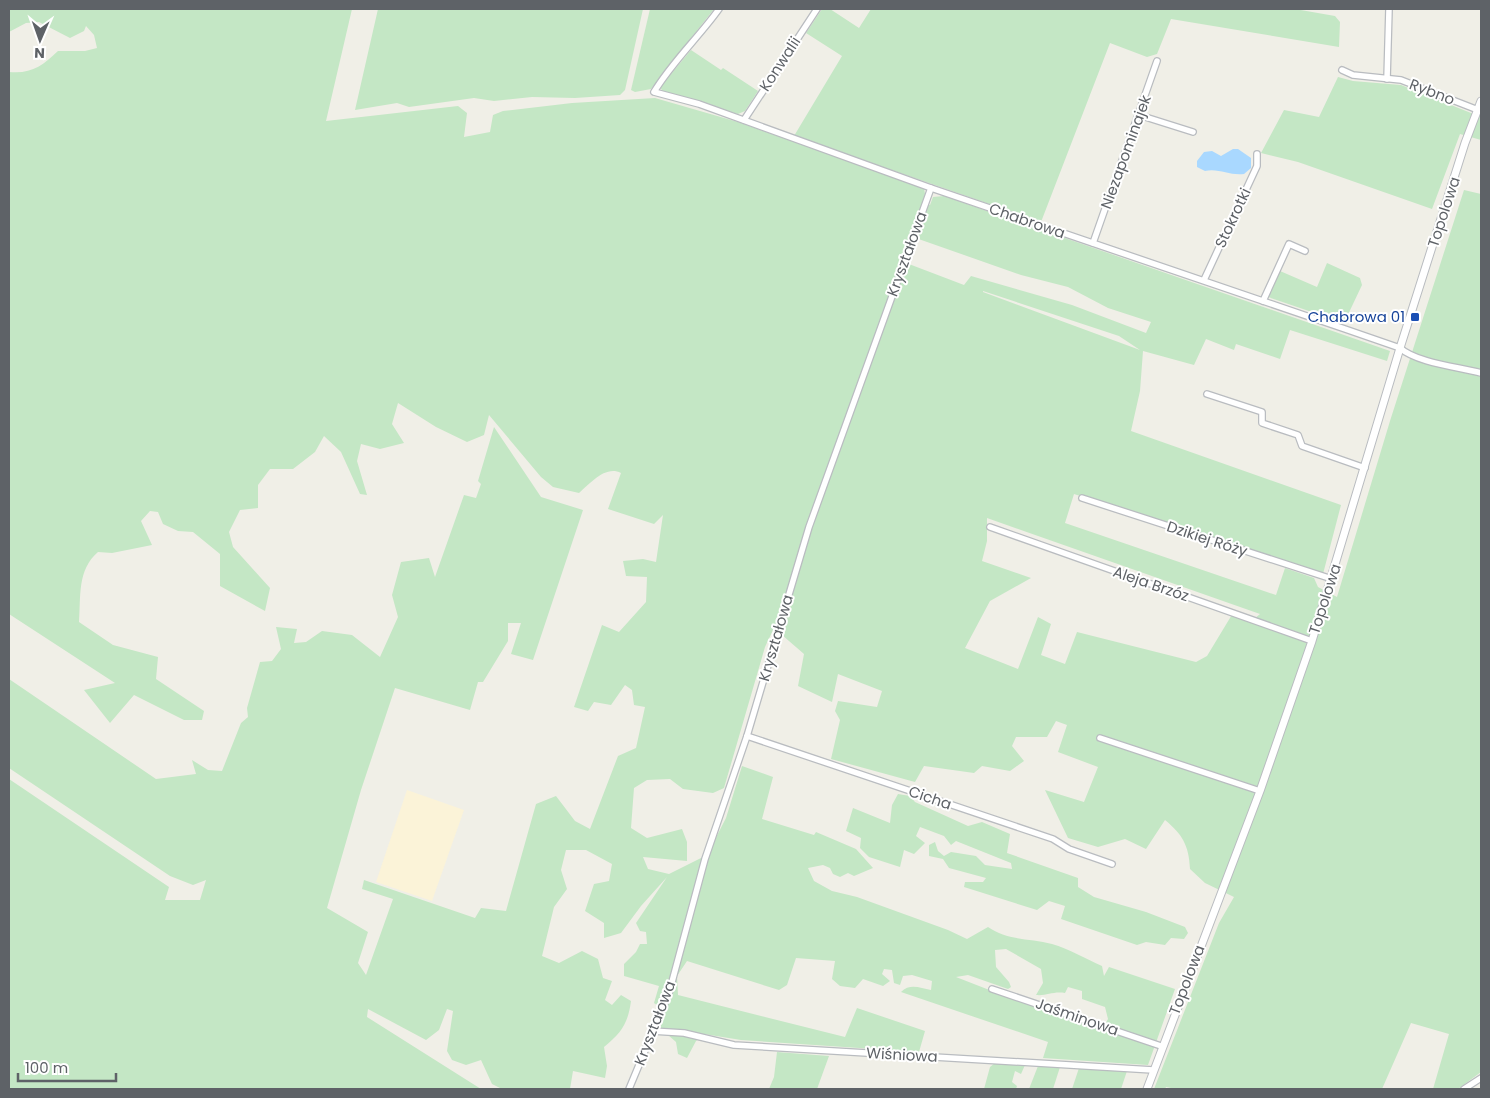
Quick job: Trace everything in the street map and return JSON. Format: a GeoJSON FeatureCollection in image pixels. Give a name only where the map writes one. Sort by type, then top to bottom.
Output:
{"type":"FeatureCollection","features":[{"type":"Feature","properties":{"kind":"street","name":"Chabrowa"},"geometry":{"type":"LineString","coordinates":[[719,9],[654,92],[744,120],[931,188],[1400,348],[1405,353],[1424,360],[1481,374]]}},
{"type":"Feature","properties":{"kind":"street","name":"Konwalii"},"geometry":{"type":"LineString","coordinates":[[744,120],[817,9]]}},
{"type":"Feature","properties":{"kind":"street"},"geometry":{"type":"LineString","coordinates":[[1386,79],[1389,9]]}},
{"type":"Feature","properties":{"kind":"street","name":"Niezapominajek"},"geometry":{"type":"LineString","coordinates":[[1093,243],[1157,60]]}},
{"type":"Feature","properties":{"kind":"street","name":"Rybno"},"geometry":{"type":"LineString","coordinates":[[1342,70],[1353,75],[1401,80],[1478,110]]}},
{"type":"Feature","properties":{"kind":"street","name":"Topolowa"},"geometry":{"type":"LineString","coordinates":[[1146,1089],[1260,791],[1312,641],[1400,348],[1481,101]]}},
{"type":"Feature","properties":{"kind":"street"},"geometry":{"type":"LineString","coordinates":[[1139,115],[1193,132]]}},
{"type":"Feature","properties":{"kind":"street","name":"Stokrotki"},"geometry":{"type":"LineString","coordinates":[[1204,280],[1257,166],[1257,154]]}},
{"type":"Feature","properties":{"kind":"street","name":"Kryształowa"},"geometry":{"type":"LineString","coordinates":[[629,1089],[669,993],[705,859],[747,736],[809,527],[931,188]]}},
{"type":"Feature","properties":{"kind":"street"},"geometry":{"type":"LineString","coordinates":[[1263,301],[1289,244],[1305,251]]}},
{"type":"Feature","properties":{"kind":"street"},"geometry":{"type":"LineString","coordinates":[[1207,394],[1262,412],[1262,423],[1298,435],[1302,446],[1365,468]]}},
{"type":"Feature","properties":{"kind":"street","name":"Dzikiej Róży"},"geometry":{"type":"LineString","coordinates":[[1082,498],[1332,579]]}},
{"type":"Feature","properties":{"kind":"street","name":"Aleja Brzóz"},"geometry":{"type":"LineString","coordinates":[[990,527],[1312,641]]}},
{"type":"Feature","properties":{"kind":"street","name":"Cicha"},"geometry":{"type":"LineString","coordinates":[[747,736],[1053,839],[1069,849],[1112,864]]}},
{"type":"Feature","properties":{"kind":"street"},"geometry":{"type":"LineString","coordinates":[[1100,738],[1260,791]]}},
{"type":"Feature","properties":{"kind":"street","name":"Jaśminowa"},"geometry":{"type":"LineString","coordinates":[[992,989],[1161,1046]]}},
{"type":"Feature","properties":{"kind":"street","name":"Wiśniowa"},"geometry":{"type":"LineString","coordinates":[[652,1032],[684,1033],[734,1046],[1153,1070]]}},
{"type":"Feature","properties":{"kind":"street"},"geometry":{"type":"LineString","coordinates":[[1464,1089],[1481,1078]]}},
{"type":"Feature","properties":{"kind":"green space"},"geometry":{"type":"Polygon","coordinates":[[[9,9],[352,9],[326,121],[458,106],[467,113],[464,137],[490,132],[493,115],[503,111],[572,103],[655,98],[738,122],[924,188],[923,203],[930,205],[933,197],[944,196],[1390,351],[1387,361],[1290,330],[1280,359],[1236,344],[1234,350],[1206,339],[1194,365],[1143,351],[1140,391],[1131,431],[1341,505],[1323,574],[1074,494],[1065,523],[1276,595],[1285,568],[1314,578],[1318,587],[1337,597],[1390,421],[1464,190],[1481,194],[1481,1072],[1458,1089],[1433,1089],[1449,1034],[1411,1023],[1382,1089],[1176,1089],[1166,1087],[1165,1089],[1154,1089],[1219,923],[1234,897],[1205,883],[1190,869],[1184,841],[1165,820],[1146,849],[1125,839],[1098,847],[1068,838],[1045,790],[1084,802],[1098,767],[1058,752],[1067,725],[1056,721],[1047,737],[1016,737],[1012,746],[1024,761],[1010,771],[982,766],[974,773],[924,766],[915,782],[831,759],[840,720],[835,711],[838,701],[877,707],[882,691],[838,674],[832,702],[798,686],[804,654],[774,628],[765,647],[724,788],[713,793],[683,789],[670,779],[647,780],[634,788],[631,828],[647,838],[682,829],[687,842],[687,861],[643,857],[648,869],[669,874],[707,855],[726,818],[742,766],[773,777],[762,819],[814,835],[816,832],[856,849],[873,868],[854,876],[848,873],[840,877],[833,874],[830,868],[823,865],[808,868],[814,881],[832,891],[857,897],[948,930],[967,939],[988,927],[1003,935],[1052,944],[1102,966],[1104,976],[1109,967],[1175,989],[1148,1065],[1043,1058],[1048,1042],[901,992],[912,987],[931,990],[932,981],[912,975],[903,976],[900,985],[894,983],[892,970],[884,969],[882,974],[890,981],[883,986],[863,979],[855,988],[840,986],[832,979],[835,961],[796,958],[787,985],[779,990],[687,961],[677,976],[678,995],[845,1037],[857,1008],[925,1031],[919,1052],[741,1040],[704,1034],[696,1041],[687,1058],[678,1054],[676,1042],[660,1028],[664,1010],[654,1003],[659,986],[624,976],[624,964],[636,952],[640,944],[647,944],[646,932],[640,931],[636,923],[667,877],[641,906],[621,933],[604,938],[604,923],[585,911],[594,884],[609,881],[612,864],[586,850],[566,850],[561,870],[567,889],[554,907],[542,956],[559,963],[582,951],[598,959],[603,978],[612,981],[605,1000],[612,1005],[621,995],[631,1001],[626,1022],[615,1037],[604,1047],[607,1066],[605,1078],[573,1071],[570,1089],[502,1089],[492,1084],[481,1060],[466,1065],[452,1060],[447,1051],[453,1011],[447,1009],[439,1030],[426,1040],[368,1009],[367,1017],[481,1089],[9,1089],[9,779],[169,887],[165,900],[200,900],[206,880],[193,885],[170,876],[9,768],[9,679],[156,779],[196,774],[192,760],[208,770],[222,771],[241,723],[248,717],[247,708],[260,662],[272,661],[281,649],[276,627],[297,629],[294,643],[306,642],[322,631],[352,635],[380,657],[398,617],[392,595],[401,562],[429,558],[435,577],[464,495],[476,498],[481,484],[478,481],[494,427],[541,497],[583,510],[533,660],[511,654],[521,623],[508,623],[508,641],[483,682],[478,682],[470,710],[395,688],[361,790],[327,908],[368,932],[358,963],[366,975],[393,899],[362,889],[364,880],[475,918],[481,908],[506,911],[536,804],[556,796],[575,821],[590,829],[618,756],[636,748],[645,707],[634,705],[632,690],[625,685],[611,705],[594,702],[588,711],[574,707],[602,625],[619,632],[646,602],[647,577],[626,576],[623,561],[643,559],[656,562],[663,515],[654,524],[608,509],[621,473],[615,471],[604,473],[579,493],[553,487],[541,477],[489,415],[484,435],[467,442],[436,427],[398,403],[392,424],[404,443],[380,449],[361,444],[357,461],[367,495],[360,494],[341,452],[324,436],[315,452],[293,469],[270,469],[258,485],[258,508],[240,510],[229,532],[233,547],[270,588],[265,611],[220,586],[220,554],[193,532],[178,531],[163,524],[158,512],[150,511],[141,521],[152,545],[112,553],[98,552],[91,559],[86,567],[81,584],[79,622],[113,645],[158,657],[156,679],[204,711],[202,720],[184,720],[134,695],[110,723],[84,690],[115,683],[9,614],[9,72],[24,72],[36,68],[58,51],[85,51],[97,48],[94,35],[86,26],[84,31],[70,38],[39,22],[26,23],[9,32],[9,9]],[[910,236],[901,261],[964,285],[971,276],[1072,305],[1146,333],[1151,322],[1108,308],[1068,287],[1021,275],[910,236]],[[983,292],[1140,350],[1119,336],[983,292]],[[987,518],[987,541],[982,561],[1031,578],[990,601],[965,648],[1018,669],[1038,617],[1051,624],[1041,655],[1065,664],[1077,632],[1196,662],[1207,656],[1233,613],[1254,619],[1260,614],[987,518]],[[1006,949],[995,950],[996,967],[1011,987],[1008,989],[968,975],[956,977],[1015,1000],[1103,1028],[1108,1019],[1105,1007],[1082,999],[1082,991],[1068,987],[1065,993],[1036,995],[1043,983],[1041,969],[1006,949]]]}},
{"type":"Feature","properties":{"kind":"green space"},"geometry":{"type":"Polygon","coordinates":[[[378,9],[643,9],[625,90],[620,95],[575,98],[532,97],[494,101],[474,98],[409,107],[397,103],[355,110],[378,9]]]}},
{"type":"Feature","properties":{"kind":"green space"},"geometry":{"type":"Polygon","coordinates":[[[650,9],[714,9],[651,89],[635,92],[631,90],[650,9]]]}},
{"type":"Feature","properties":{"kind":"green space"},"geometry":{"type":"Polygon","coordinates":[[[822,9],[830,9],[859,28],[871,9],[1295,9],[1335,16],[1340,22],[1339,47],[1171,19],[1157,54],[1147,57],[1110,43],[1041,222],[794,136],[842,56],[806,33],[822,9]]]}},
{"type":"Feature","properties":{"kind":"green space"},"geometry":{"type":"Polygon","coordinates":[[[691,50],[758,91],[745,111],[738,114],[663,92],[660,87],[691,50]]]}},
{"type":"Feature","properties":{"kind":"green space"},"geometry":{"type":"Polygon","coordinates":[[[1338,77],[1353,81],[1401,85],[1481,117],[1481,140],[1460,134],[1432,209],[1298,162],[1261,153],[1284,110],[1319,117],[1338,77]]]}},
{"type":"Feature","properties":{"kind":"green space"},"geometry":{"type":"Polygon","coordinates":[[[1327,263],[1360,278],[1362,285],[1344,323],[1268,297],[1280,271],[1317,287],[1327,263]]]}},
{"type":"Feature","properties":{"kind":"green space"},"geometry":{"type":"Polygon","coordinates":[[[898,794],[910,796],[915,802],[968,826],[982,822],[1010,834],[1007,853],[1078,878],[1078,887],[1094,897],[1146,912],[1185,927],[1188,933],[1184,939],[1171,938],[1165,945],[1146,942],[1137,945],[1061,919],[1065,906],[1049,901],[1037,910],[964,887],[965,882],[983,882],[986,878],[949,868],[943,859],[929,856],[929,845],[935,842],[938,851],[944,856],[951,852],[976,856],[985,865],[1012,869],[1011,863],[956,841],[951,845],[944,836],[920,827],[916,836],[925,843],[914,854],[904,850],[900,867],[869,857],[860,848],[861,838],[846,831],[853,808],[890,823],[892,805],[898,794]]]}},
{"type":"Feature","properties":{"kind":"green space"},"geometry":{"type":"Polygon","coordinates":[[[777,1052],[829,1056],[817,1089],[769,1089],[774,1077],[777,1052]]]}},
{"type":"Feature","properties":{"kind":"green space"},"geometry":{"type":"Polygon","coordinates":[[[995,1063],[1025,1065],[1021,1074],[1015,1071],[1012,1082],[1017,1086],[1016,1089],[984,1089],[990,1067],[995,1063]]]}},
{"type":"Feature","properties":{"kind":"green space"},"geometry":{"type":"Polygon","coordinates":[[[1038,1066],[1060,1067],[1053,1089],[1029,1089],[1038,1066]]]}},
{"type":"Feature","properties":{"kind":"green space"},"geometry":{"type":"Polygon","coordinates":[[[1079,1068],[1127,1071],[1121,1089],[1072,1089],[1079,1068]]]}},
{"type":"Feature","properties":{"kind":"sand"},"geometry":{"type":"Polygon","coordinates":[[[407,790],[464,810],[432,901],[376,882],[407,790]]]}},
{"type":"Feature","properties":{"kind":"water"},"geometry":{"type":"Polygon","coordinates":[[[1233,149],[1238,149],[1251,158],[1251,168],[1244,174],[1215,170],[1205,171],[1197,167],[1197,161],[1204,152],[1212,151],[1221,156],[1233,149]]]}},
{"type":"Feature","properties":{"kind":"place","name":"Chabrowa 01"},"geometry":{"type":"Point","coordinates":[1415,317]}}]}
